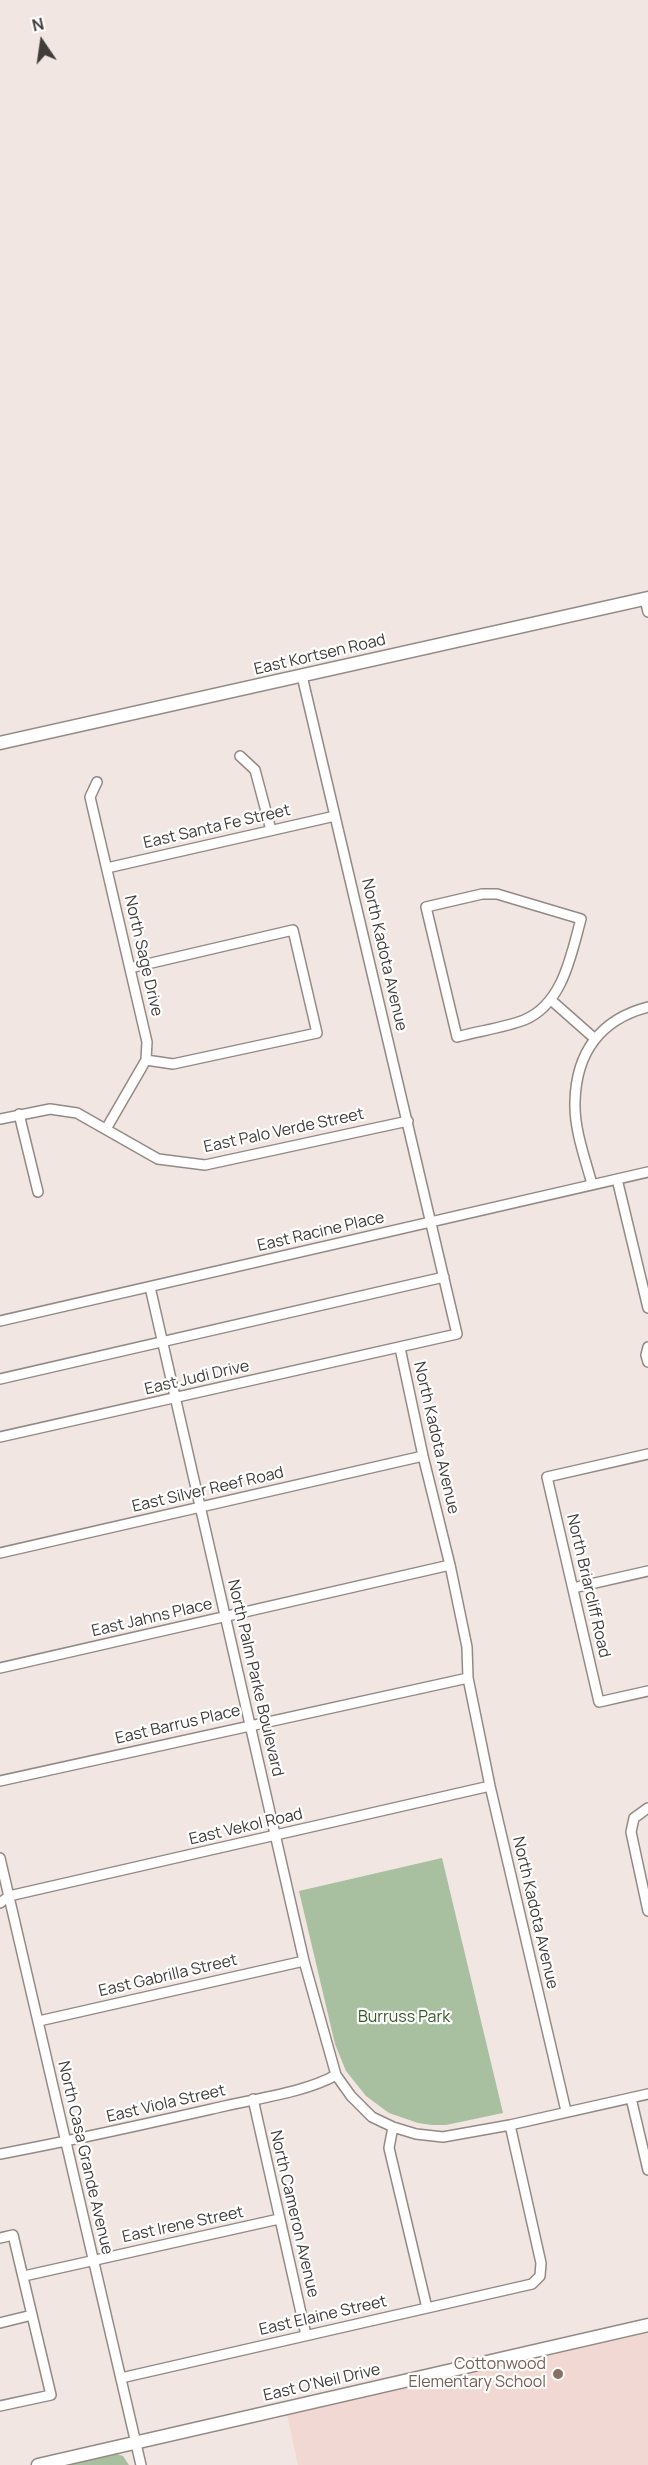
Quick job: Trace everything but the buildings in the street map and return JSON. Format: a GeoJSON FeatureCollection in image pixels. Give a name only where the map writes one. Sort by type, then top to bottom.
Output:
{"type":"FeatureCollection","features":[{"type":"Feature","properties":{"kind":"street"},"geometry":{"type":"LineString","coordinates":[[646,599],[648,612]]}},
{"type":"Feature","properties":{"kind":"street","name":"East Kortsen Road"},"geometry":{"type":"LineString","coordinates":[[0,743],[646,599]]}},
{"type":"Feature","properties":{"kind":"street","name":"North Kadota Avenue"},"geometry":{"type":"LineString","coordinates":[[302,676],[457,1334],[400,1348],[467,1647],[468,1678],[490,1786],[566,2111]]}},
{"type":"Feature","properties":{"kind":"street"},"geometry":{"type":"LineString","coordinates":[[240,756],[255,770],[271,830]]}},
{"type":"Feature","properties":{"kind":"street","name":"North Sage Drive"},"geometry":{"type":"LineString","coordinates":[[98,782],[90,797],[147,1042],[146,1060]]}},
{"type":"Feature","properties":{"kind":"street","name":"East Santa Fe Street"},"geometry":{"type":"LineString","coordinates":[[107,868],[335,816]]}},
{"type":"Feature","properties":{"kind":"street"},"geometry":{"type":"LineString","coordinates":[[482,894],[497,894],[581,919],[568,969],[550,1000],[525,1019],[457,1037],[426,908],[482,894]]}},
{"type":"Feature","properties":{"kind":"street"},"geometry":{"type":"LineString","coordinates":[[106,1129],[146,1060],[173,1064],[317,1033],[293,930],[130,968]]}},
{"type":"Feature","properties":{"kind":"street"},"geometry":{"type":"LineString","coordinates":[[550,1000],[594,1038]]}},
{"type":"Feature","properties":{"kind":"street"},"geometry":{"type":"LineString","coordinates":[[592,1184],[579,1133],[575,1103],[577,1077],[594,1038],[613,1020],[648,1006]]}},
{"type":"Feature","properties":{"kind":"street","name":"East Palo Verde Street"},"geometry":{"type":"LineString","coordinates":[[0,1119],[50,1108],[77,1113],[158,1159],[205,1165],[408,1121]]}},
{"type":"Feature","properties":{"kind":"street"},"geometry":{"type":"LineString","coordinates":[[19,1114],[38,1192]]}},
{"type":"Feature","properties":{"kind":"street","name":"East Racine Place"},"geometry":{"type":"LineString","coordinates":[[0,1321],[648,1172]]}},
{"type":"Feature","properties":{"kind":"street"},"geometry":{"type":"LineString","coordinates":[[617,1179],[648,1308]]}},
{"type":"Feature","properties":{"kind":"street"},"geometry":{"type":"LineString","coordinates":[[0,1379],[444,1277]]}},
{"type":"Feature","properties":{"kind":"street","name":"North Palm Parke Boulevard"},"geometry":{"type":"LineString","coordinates":[[150,1287],[304,1961],[336,2075]]}},
{"type":"Feature","properties":{"kind":"street"},"geometry":{"type":"LineString","coordinates":[[648,1347],[646,1356],[648,1362]]}},
{"type":"Feature","properties":{"kind":"street","name":"East Judi Drive"},"geometry":{"type":"LineString","coordinates":[[0,1437],[400,1348]]}},
{"type":"Feature","properties":{"kind":"street","name":"North Briarcliff Road"},"geometry":{"type":"LineString","coordinates":[[648,1454],[547,1477],[599,1702],[648,1691]]}},
{"type":"Feature","properties":{"kind":"street","name":"East Silver Reef Road"},"geometry":{"type":"LineString","coordinates":[[0,1553],[423,1456]]}},
{"type":"Feature","properties":{"kind":"street","name":"East Jahns Place"},"geometry":{"type":"LineString","coordinates":[[0,1668],[450,1565]]}},
{"type":"Feature","properties":{"kind":"street"},"geometry":{"type":"LineString","coordinates":[[573,1588],[648,1571]]}},
{"type":"Feature","properties":{"kind":"street","name":"East Barrus Place"},"geometry":{"type":"LineString","coordinates":[[0,1781],[250,1724],[468,1678]]}},
{"type":"Feature","properties":{"kind":"street","name":"East Vekol Road"},"geometry":{"type":"LineString","coordinates":[[0,1903],[4,1894],[275,1836],[490,1786]]}},
{"type":"Feature","properties":{"kind":"street"},"geometry":{"type":"LineString","coordinates":[[648,1808],[634,1818],[631,1832],[648,1911]]}},
{"type":"Feature","properties":{"kind":"street","name":"North Casa Grande Avenue"},"geometry":{"type":"LineString","coordinates":[[0,1858],[4,1894],[39,2021],[141,2465]]}},
{"type":"Feature","properties":{"kind":"street","name":"East Gabrilla Street"},"geometry":{"type":"LineString","coordinates":[[39,2021],[304,1961]]}},
{"type":"Feature","properties":{"kind":"street"},"geometry":{"type":"LineString","coordinates":[[336,2075],[351,2096],[372,2117],[416,2134],[443,2137],[510,2125],[648,2094]]}},
{"type":"Feature","properties":{"kind":"street","name":"East Viola Street"},"geometry":{"type":"LineString","coordinates":[[0,2154],[65,2142],[253,2100],[324,2082],[336,2075]]}},
{"type":"Feature","properties":{"kind":"street"},"geometry":{"type":"LineString","coordinates":[[632,2098],[648,2170]]}},
{"type":"Feature","properties":{"kind":"street","name":"North Cameron Avenue"},"geometry":{"type":"LineString","coordinates":[[253,2100],[306,2336]]}},
{"type":"Feature","properties":{"kind":"street","name":"East Elaine Street"},"geometry":{"type":"LineString","coordinates":[[121,2378],[532,2284],[540,2276],[542,2263],[510,2125]]}},
{"type":"Feature","properties":{"kind":"street"},"geometry":{"type":"LineString","coordinates":[[393,2127],[389,2148],[427,2308]]}},
{"type":"Feature","properties":{"kind":"street","name":"East Irene Street"},"geometry":{"type":"LineString","coordinates":[[24,2276],[279,2219]]}},
{"type":"Feature","properties":{"kind":"street"},"geometry":{"type":"LineString","coordinates":[[0,2238],[13,2235],[51,2395],[0,2406]]}},
{"type":"Feature","properties":{"kind":"street"},"geometry":{"type":"LineString","coordinates":[[0,2323],[32,2315]]}},
{"type":"Feature","properties":{"kind":"street","name":"East O'Neil Drive"},"geometry":{"type":"LineString","coordinates":[[38,2465],[648,2325]]}},
{"type":"Feature","properties":{"kind":"shaded area","name":"Cottonwood Elementary School"},"geometry":{"type":"Polygon","coordinates":[[[648,2333],[648,2465],[298,2465],[287,2415],[648,2333]]]}},
{"type":"Feature","properties":{"kind":"green space","name":"Burruss Park"},"geometry":{"type":"Polygon","coordinates":[[[442,1858],[503,2113],[446,2125],[432,2125],[418,2123],[389,2113],[366,2096],[346,2071],[335,2044],[299,1891],[442,1858]]]}},
{"type":"Feature","properties":{"kind":"green space"},"geometry":{"type":"Polygon","coordinates":[[[117,2454],[123,2456],[129,2465],[68,2465],[117,2454]]]}},
{"type":"Feature","properties":{"kind":"place","name":"Cottonwood Elementary School"},"geometry":{"type":"Point","coordinates":[558,2374]}}]}
